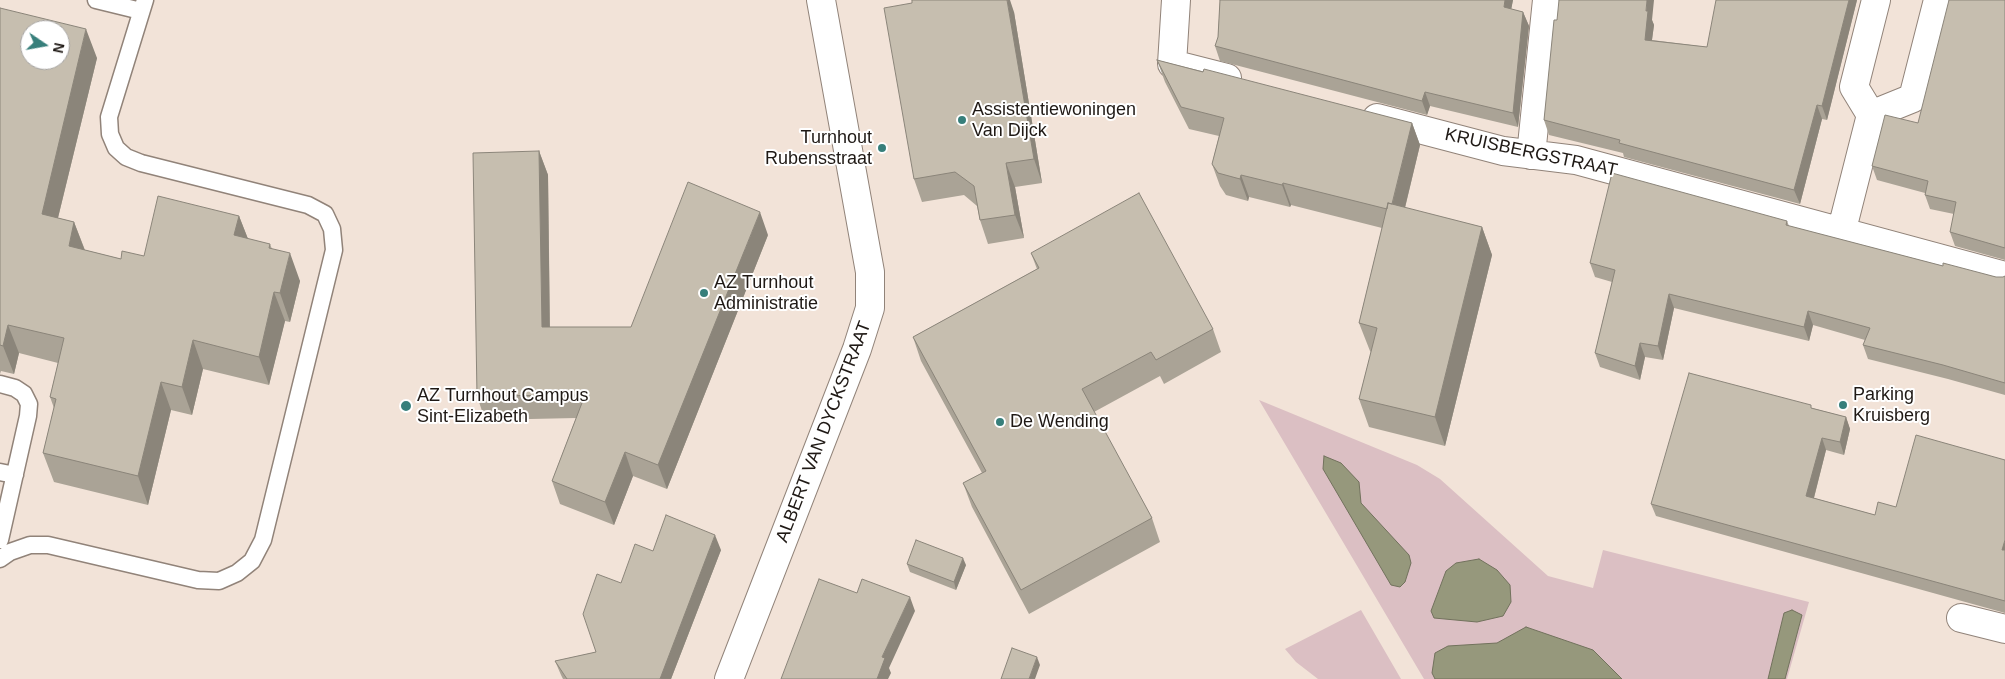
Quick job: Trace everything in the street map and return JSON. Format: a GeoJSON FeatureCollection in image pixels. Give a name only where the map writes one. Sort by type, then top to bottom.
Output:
{"type":"FeatureCollection","features":[{"type":"Feature","properties":{"kind":"street","name":"ALBERT VAN DYCKSTRAAT"},"geometry":{"type":"LineString","coordinates":[[729,679],[857,349],[870,308],[870,272],[821,0]]}},
{"type":"Feature","properties":{"kind":"street"},"geometry":{"type":"LineString","coordinates":[[1176,0],[1172,64],[1248,84]]}},
{"type":"Feature","properties":{"kind":"street"},"geometry":{"type":"LineString","coordinates":[[1531,155],[1547,0]]}},
{"type":"Feature","properties":{"kind":"street"},"geometry":{"type":"LineString","coordinates":[[1841,233],[1871,115],[1854,87],[1876,0]]}},
{"type":"Feature","properties":{"kind":"street"},"geometry":{"type":"LineString","coordinates":[[1871,115],[1913,98],[1938,0]]}},
{"type":"Feature","properties":{"kind":"street","name":"KRUISBERGSTRAAT"},"geometry":{"type":"LineString","coordinates":[[1352,111],[1504,151],[1576,160],[2005,276]]}},
{"type":"Feature","properties":{"kind":"street"},"geometry":{"type":"LineString","coordinates":[[1961,618],[2005,629]]}},
{"type":"Feature","properties":{"kind":"lane"},"geometry":{"type":"LineString","coordinates":[[0,559],[10,552],[30,545],[48,545],[198,580],[219,581],[238,573],[252,560],[263,540],[334,250],[332,229],[325,214],[308,205],[141,163],[126,157],[116,148],[110,134],[109,117],[143,6],[96,0]]}},
{"type":"Feature","properties":{"kind":"lane"},"geometry":{"type":"LineString","coordinates":[[0,384],[16,388],[24,394],[29,404],[28,416],[7,474],[0,540]]}},
{"type":"Feature","properties":{"kind":"shaded area"},"geometry":{"type":"Polygon","coordinates":[[[1259,400],[1417,465],[1440,479],[1548,576],[1593,588],[1603,550],[1809,602],[1787,679],[1424,679],[1259,400]]]}},
{"type":"Feature","properties":{"kind":"shaded area"},"geometry":{"type":"Polygon","coordinates":[[[1324,456],[1341,463],[1359,482],[1361,503],[1409,555],[1411,563],[1405,582],[1400,587],[1391,585],[1323,469],[1324,456]]]}},
{"type":"Feature","properties":{"kind":"shaded area"},"geometry":{"type":"Polygon","coordinates":[[[1479,559],[1497,570],[1510,585],[1511,602],[1503,616],[1477,622],[1434,618],[1431,611],[1446,571],[1456,563],[1479,559]]]}},
{"type":"Feature","properties":{"kind":"shaded area"},"geometry":{"type":"Polygon","coordinates":[[[1361,610],[1401,679],[1318,679],[1296,662],[1285,649],[1361,610]]]}},
{"type":"Feature","properties":{"kind":"shaded area"},"geometry":{"type":"Polygon","coordinates":[[[1792,610],[1802,615],[1785,679],[1768,679],[1784,613],[1792,610]]]}},
{"type":"Feature","properties":{"kind":"shaded area"},"geometry":{"type":"Polygon","coordinates":[[[1526,627],[1593,650],[1622,679],[1435,679],[1432,673],[1435,653],[1448,646],[1497,643],[1526,627]]]}},
{"type":"Feature","properties":{"kind":"building","name":"Assistentiewoningen Van Dijck"},"geometry":{"type":"Polygon","coordinates":[[[912,0],[1007,0],[1034,159],[1006,163],[1015,215],[980,220],[974,186],[955,172],[914,179],[884,8],[912,3],[912,0]]]}},
{"type":"Feature","properties":{"kind":"building"},"geometry":{"type":"Polygon","coordinates":[[[1220,0],[1505,0],[1504,7],[1523,12],[1513,113],[1425,92],[1422,101],[1215,46],[1218,37],[1220,0]]]}},
{"type":"Feature","properties":{"kind":"building"},"geometry":{"type":"Polygon","coordinates":[[[1559,0],[1647,0],[1646,11],[1648,11],[1645,40],[1707,47],[1716,0],[1849,0],[1822,106],[1817,105],[1794,190],[1619,143],[1620,140],[1544,120],[1554,20],[1557,20],[1559,0]]]}},
{"type":"Feature","properties":{"kind":"building"},"geometry":{"type":"Polygon","coordinates":[[[1949,0],[2005,0],[2005,248],[1950,232],[1956,202],[1925,195],[1928,181],[1872,166],[1885,115],[1918,123],[1949,0]]]}},
{"type":"Feature","properties":{"kind":"building"},"geometry":{"type":"Polygon","coordinates":[[[0,8],[49,20],[20,20],[20,70],[70,70],[70,25],[86,29],[42,214],[74,222],[69,246],[121,259],[122,251],[144,256],[158,196],[239,216],[234,235],[270,244],[269,248],[290,253],[280,293],[274,292],[259,357],[193,340],[182,387],[161,382],[138,476],[43,453],[56,399],[50,397],[64,338],[8,325],[3,346],[0,345],[0,8]]]}},
{"type":"Feature","properties":{"kind":"building"},"geometry":{"type":"Polygon","coordinates":[[[1157,60],[1203,72],[1204,69],[1412,123],[1392,204],[1388,203],[1387,209],[1283,183],[1282,185],[1241,175],[1240,179],[1218,173],[1212,164],[1224,118],[1181,107],[1157,60]]]}},
{"type":"Feature","properties":{"kind":"building","name":"AZ Turnhout Administratie"},"geometry":{"type":"Polygon","coordinates":[[[539,151],[542,327],[631,327],[688,182],[760,212],[658,465],[625,452],[605,502],[552,481],[585,395],[477,396],[473,153],[539,151]]]}},
{"type":"Feature","properties":{"kind":"building"},"geometry":{"type":"Polygon","coordinates":[[[1612,173],[1787,221],[1786,225],[1943,266],[1943,263],[1996,277],[2005,276],[2005,383],[1863,345],[1870,328],[1808,311],[1804,327],[1669,294],[1658,346],[1640,343],[1635,366],[1595,353],[1615,270],[1590,263],[1612,173]]]}},
{"type":"Feature","properties":{"kind":"building","name":"De Wending"},"geometry":{"type":"Polygon","coordinates":[[[1139,193],[1213,329],[1156,360],[1151,352],[1082,389],[1152,518],[1021,590],[963,483],[986,471],[913,337],[1039,268],[1031,253],[1139,193]]]}},
{"type":"Feature","properties":{"kind":"building"},"geometry":{"type":"Polygon","coordinates":[[[1388,203],[1482,227],[1435,417],[1359,399],[1377,328],[1359,323],[1388,203]]]}},
{"type":"Feature","properties":{"kind":"building"},"geometry":{"type":"Polygon","coordinates":[[[1689,373],[1811,405],[1811,408],[1846,417],[1840,442],[1822,438],[1806,496],[1875,515],[1878,502],[1896,507],[1916,435],[2005,460],[2005,540],[2002,550],[2005,550],[2005,601],[1651,504],[1689,373]]]}},
{"type":"Feature","properties":{"kind":"building"},"geometry":{"type":"Polygon","coordinates":[[[666,515],[715,535],[660,679],[567,679],[555,661],[596,652],[583,614],[597,574],[621,583],[635,544],[653,551],[666,515]]]}},
{"type":"Feature","properties":{"kind":"building"},"geometry":{"type":"Polygon","coordinates":[[[916,540],[963,558],[954,582],[907,564],[916,540]]]}},
{"type":"Feature","properties":{"kind":"building"},"geometry":{"type":"Polygon","coordinates":[[[819,579],[857,593],[862,579],[910,597],[882,657],[885,658],[877,679],[781,679],[819,579]]]}},
{"type":"Feature","properties":{"kind":"building"},"geometry":{"type":"Polygon","coordinates":[[[1012,648],[1037,657],[1029,679],[1001,679],[1012,648]]]}},
{"type":"Feature","properties":{"kind":"place","name":"Assistentiewoningen Van Dijck"},"geometry":{"type":"Point","coordinates":[962,120]}},
{"type":"Feature","properties":{"kind":"place","name":"Turnhout Rubensstraat"},"geometry":{"type":"Point","coordinates":[882,148]}},
{"type":"Feature","properties":{"kind":"place","name":"AZ Turnhout Administratie"},"geometry":{"type":"Point","coordinates":[704,293]}},
{"type":"Feature","properties":{"kind":"place","name":"Parking Kruisberg"},"geometry":{"type":"Point","coordinates":[1843,405]}},
{"type":"Feature","properties":{"kind":"place","name":"AZ Turnhout Campus Sint-Elizabeth"},"geometry":{"type":"Point","coordinates":[406,406]}},
{"type":"Feature","properties":{"kind":"place","name":"De Wending"},"geometry":{"type":"Point","coordinates":[1000,422]}}]}
